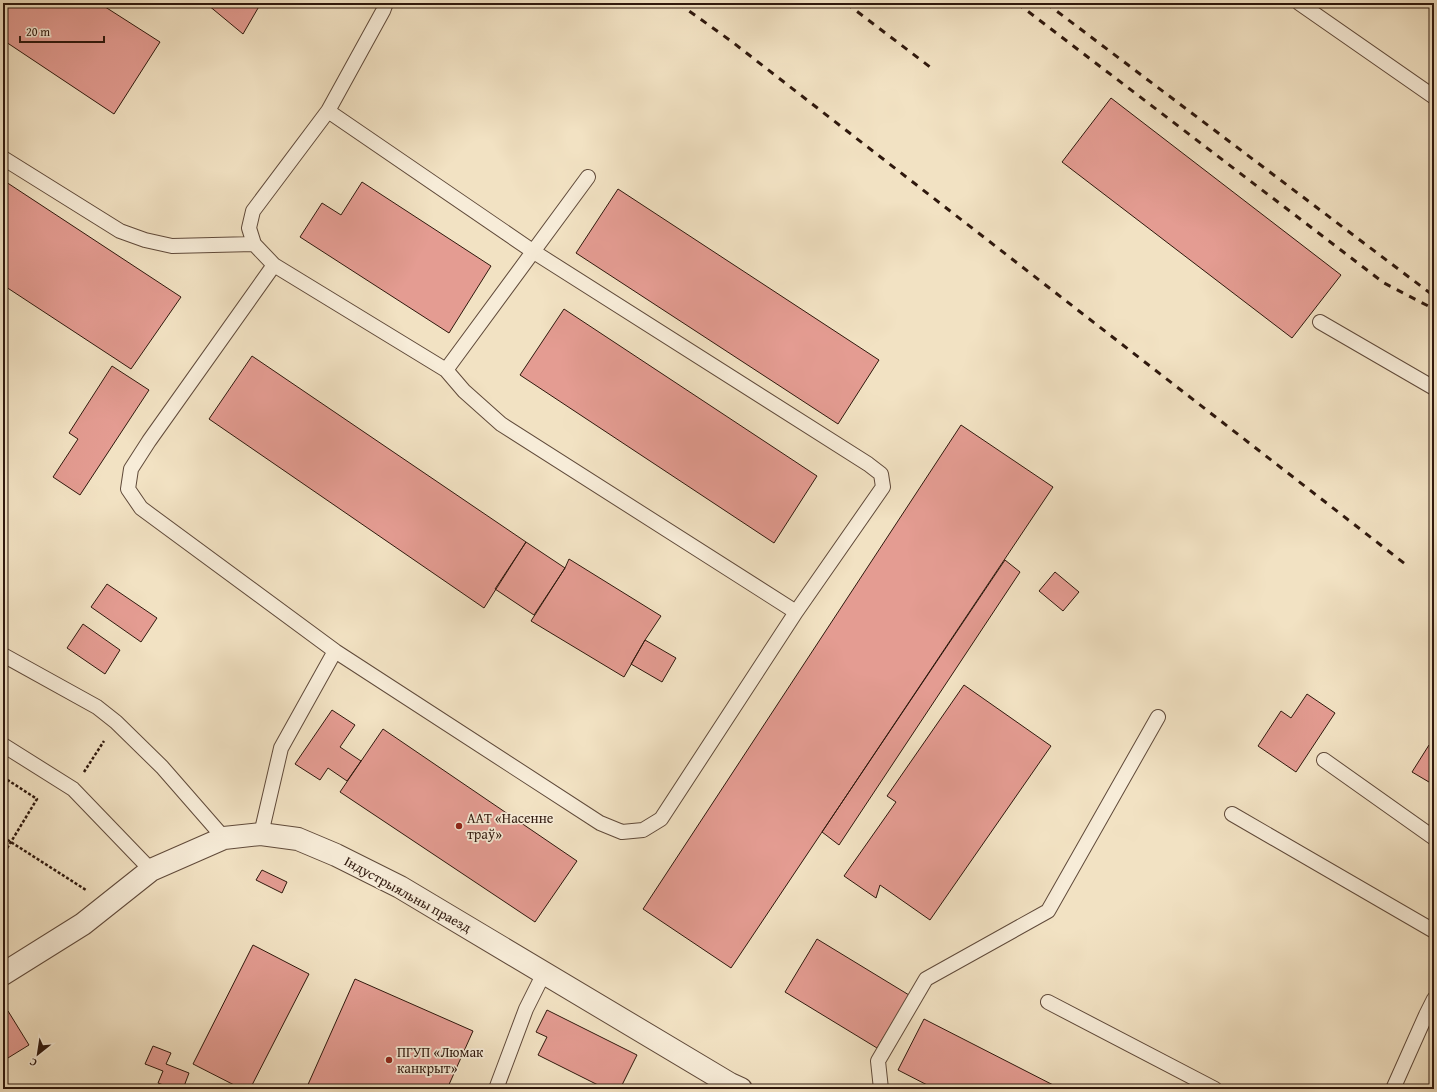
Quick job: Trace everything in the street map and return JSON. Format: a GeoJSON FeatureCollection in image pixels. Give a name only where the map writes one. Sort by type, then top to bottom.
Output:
{"type":"FeatureCollection","features":[{"type":"Feature","properties":{"kind":"street","name":"Індустрыяльны праезд"},"geometry":{"type":"LineString","coordinates":[[3,974],[83,924],[151,870],[224,838],[260,834],[298,839],[336,855],[400,887],[741,1089]]}},
{"type":"Feature","properties":{"kind":"lane"},"geometry":{"type":"LineString","coordinates":[[386,3],[359,57],[328,111],[254,211],[249,228],[254,244],[274,265],[446,370],[464,391],[500,424],[796,612]]}},
{"type":"Feature","properties":{"kind":"lane"},"geometry":{"type":"LineString","coordinates":[[1299,3],[1434,97]]}},
{"type":"Feature","properties":{"kind":"lane"},"geometry":{"type":"LineString","coordinates":[[274,265],[149,441],[131,469],[128,489],[140,508],[335,651],[600,823],[622,832],[643,830],[661,820],[796,612],[878,496],[883,487],[881,474],[868,464],[534,252],[328,111]]}},
{"type":"Feature","properties":{"kind":"lane"},"geometry":{"type":"LineString","coordinates":[[3,158],[120,231],[145,240],[172,246],[254,244]]}},
{"type":"Feature","properties":{"kind":"lane"},"geometry":{"type":"LineString","coordinates":[[446,370],[588,177]]}},
{"type":"Feature","properties":{"kind":"lane"},"geometry":{"type":"LineString","coordinates":[[1320,322],[1434,388]]}},
{"type":"Feature","properties":{"kind":"lane"},"geometry":{"type":"LineString","coordinates":[[260,834],[281,748],[335,651]]}},
{"type":"Feature","properties":{"kind":"lane"},"geometry":{"type":"LineString","coordinates":[[3,655],[97,707],[116,722],[162,767],[224,838]]}},
{"type":"Feature","properties":{"kind":"lane"},"geometry":{"type":"LineString","coordinates":[[880,1089],[878,1061],[926,979],[1048,911],[1158,717]]}},
{"type":"Feature","properties":{"kind":"lane"},"geometry":{"type":"LineString","coordinates":[[3,745],[73,789],[151,870]]}},
{"type":"Feature","properties":{"kind":"lane"},"geometry":{"type":"LineString","coordinates":[[1324,760],[1434,838]]}},
{"type":"Feature","properties":{"kind":"lane"},"geometry":{"type":"LineString","coordinates":[[1232,814],[1434,931]]}},
{"type":"Feature","properties":{"kind":"lane"},"geometry":{"type":"LineString","coordinates":[[496,1089],[526,1008],[544,973]]}},
{"type":"Feature","properties":{"kind":"lane"},"geometry":{"type":"LineString","coordinates":[[1393,1089],[1434,999]]}},
{"type":"Feature","properties":{"kind":"lane"},"geometry":{"type":"LineString","coordinates":[[1048,1002],[1215,1089]]}},
{"type":"Feature","properties":{"kind":"path"},"geometry":{"type":"LineString","coordinates":[[73,789],[116,722]]}},
{"type":"Feature","properties":{"kind":"path"},"geometry":{"type":"LineString","coordinates":[[3,777],[37,799],[3,855]]}},
{"type":"Feature","properties":{"kind":"path"},"geometry":{"type":"LineString","coordinates":[[3,837],[108,904]]}},
{"type":"Feature","properties":{"kind":"building"},"geometry":{"type":"Polygon","coordinates":[[[3,3],[99,3],[160,42],[114,114],[3,40],[3,3]]]}},
{"type":"Feature","properties":{"kind":"building"},"geometry":{"type":"Polygon","coordinates":[[[210,3],[261,3],[243,34],[208,5],[210,3]]]}},
{"type":"Feature","properties":{"kind":"building"},"geometry":{"type":"Polygon","coordinates":[[[1111,98],[1341,275],[1292,338],[1062,162],[1111,98]]]}},
{"type":"Feature","properties":{"kind":"building"},"geometry":{"type":"Polygon","coordinates":[[[3,180],[181,297],[131,369],[3,285],[3,180]]]}},
{"type":"Feature","properties":{"kind":"building"},"geometry":{"type":"Polygon","coordinates":[[[362,182],[491,266],[449,333],[300,237],[322,203],[341,215],[362,182]]]}},
{"type":"Feature","properties":{"kind":"building"},"geometry":{"type":"Polygon","coordinates":[[[618,189],[879,360],[838,424],[576,253],[618,189]]]}},
{"type":"Feature","properties":{"kind":"building"},"geometry":{"type":"Polygon","coordinates":[[[564,309],[817,476],[774,543],[520,375],[564,309]]]}},
{"type":"Feature","properties":{"kind":"building"},"geometry":{"type":"Polygon","coordinates":[[[252,356],[526,542],[484,608],[209,419],[252,356]]]}},
{"type":"Feature","properties":{"kind":"building"},"geometry":{"type":"Polygon","coordinates":[[[112,366],[149,390],[80,495],[53,477],[78,439],[69,433],[112,366]]]}},
{"type":"Feature","properties":{"kind":"building"},"geometry":{"type":"Polygon","coordinates":[[[961,425],[1053,487],[731,968],[643,909],[961,425]]]}},
{"type":"Feature","properties":{"kind":"building"},"geometry":{"type":"Polygon","coordinates":[[[526,542],[565,568],[534,615],[495,589],[526,542]]]}},
{"type":"Feature","properties":{"kind":"building"},"geometry":{"type":"Polygon","coordinates":[[[569,559],[661,616],[645,640],[624,677],[531,621],[565,568],[569,559]]]}},
{"type":"Feature","properties":{"kind":"building"},"geometry":{"type":"Polygon","coordinates":[[[1005,560],[1020,572],[839,845],[822,832],[1005,560]]]}},
{"type":"Feature","properties":{"kind":"building"},"geometry":{"type":"Polygon","coordinates":[[[1055,572],[1079,592],[1063,611],[1039,591],[1055,572]]]}},
{"type":"Feature","properties":{"kind":"building"},"geometry":{"type":"Polygon","coordinates":[[[107,584],[157,618],[141,642],[91,607],[107,584]]]}},
{"type":"Feature","properties":{"kind":"building"},"geometry":{"type":"Polygon","coordinates":[[[83,624],[120,650],[105,674],[67,648],[83,624]]]}},
{"type":"Feature","properties":{"kind":"building"},"geometry":{"type":"Polygon","coordinates":[[[645,640],[676,658],[662,682],[631,664],[645,640]]]}},
{"type":"Feature","properties":{"kind":"building"},"geometry":{"type":"Polygon","coordinates":[[[964,685],[1051,746],[930,920],[880,885],[876,898],[844,876],[896,802],[887,796],[964,685]]]}},
{"type":"Feature","properties":{"kind":"building"},"geometry":{"type":"Polygon","coordinates":[[[1307,694],[1335,713],[1296,772],[1258,746],[1281,711],[1291,718],[1307,694]]]}},
{"type":"Feature","properties":{"kind":"building"},"geometry":{"type":"Polygon","coordinates":[[[332,710],[355,725],[340,747],[361,761],[347,781],[328,768],[320,780],[295,764],[332,710]]]}},
{"type":"Feature","properties":{"kind":"building","name":"ААТ «Насенне траў»"},"geometry":{"type":"Polygon","coordinates":[[[383,729],[577,861],[535,922],[340,792],[383,729]]]}},
{"type":"Feature","properties":{"kind":"building"},"geometry":{"type":"Polygon","coordinates":[[[1429,745],[1434,748],[1434,785],[1412,772],[1429,745]]]}},
{"type":"Feature","properties":{"kind":"building"},"geometry":{"type":"Polygon","coordinates":[[[262,870],[287,882],[282,893],[256,880],[262,870]]]}},
{"type":"Feature","properties":{"kind":"building"},"geometry":{"type":"Polygon","coordinates":[[[817,939],[909,995],[877,1048],[785,992],[817,939]]]}},
{"type":"Feature","properties":{"kind":"building"},"geometry":{"type":"Polygon","coordinates":[[[253,945],[309,974],[250,1089],[242,1089],[193,1064],[253,945]]]}},
{"type":"Feature","properties":{"kind":"building","name":"ПГУП «Люмак канкрыт»"},"geometry":{"type":"Polygon","coordinates":[[[355,979],[473,1031],[447,1089],[306,1089],[355,979]]]}},
{"type":"Feature","properties":{"kind":"building"},"geometry":{"type":"Polygon","coordinates":[[[547,1010],[637,1055],[620,1089],[606,1089],[538,1055],[547,1037],[536,1032],[547,1010]]]}},
{"type":"Feature","properties":{"kind":"building"},"geometry":{"type":"Polygon","coordinates":[[[8,1011],[29,1045],[3,1061],[3,1014],[8,1011]]]}},
{"type":"Feature","properties":{"kind":"building"},"geometry":{"type":"Polygon","coordinates":[[[924,1019],[1061,1089],[935,1089],[898,1070],[924,1019]]]}},
{"type":"Feature","properties":{"kind":"building"},"geometry":{"type":"Polygon","coordinates":[[[153,1046],[171,1053],[166,1064],[189,1073],[183,1089],[174,1089],[158,1083],[163,1071],[145,1064],[153,1046]]]}},
{"type":"Feature","properties":{"kind":"railway"},"geometry":{"type":"LineString","coordinates":[[678,3],[731,41],[1409,567]]}},
{"type":"Feature","properties":{"kind":"railway"},"geometry":{"type":"LineString","coordinates":[[846,3],[930,67]]}},
{"type":"Feature","properties":{"kind":"railway"},"geometry":{"type":"LineString","coordinates":[[1017,3],[1384,283],[1434,309]]}},
{"type":"Feature","properties":{"kind":"railway"},"geometry":{"type":"LineString","coordinates":[[1046,3],[1434,296]]}},
{"type":"Feature","properties":{"kind":"place","name":"ААТ «Насенне траў»"},"geometry":{"type":"Point","coordinates":[459,826]}},
{"type":"Feature","properties":{"kind":"place","name":"ПГУП «Люмак канкрыт»"},"geometry":{"type":"Point","coordinates":[389,1060]}}]}
